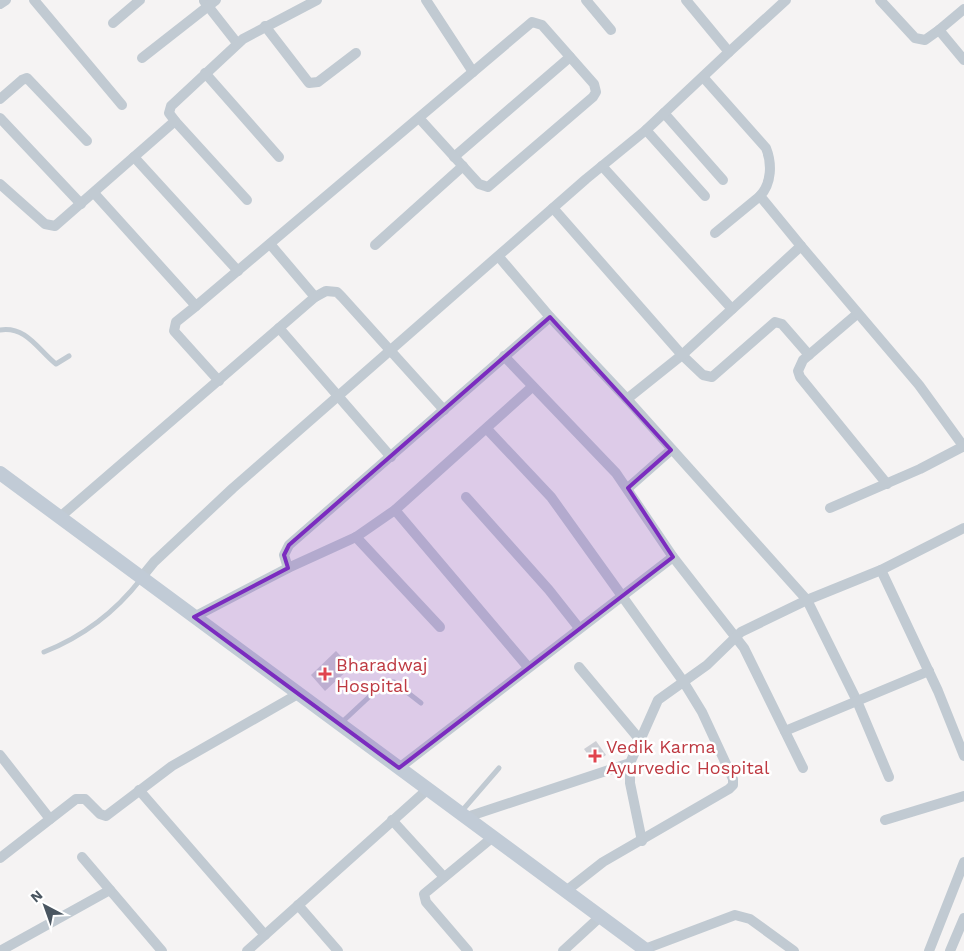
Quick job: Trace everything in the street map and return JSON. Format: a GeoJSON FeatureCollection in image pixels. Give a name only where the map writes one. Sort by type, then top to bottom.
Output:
{"type":"FeatureCollection","features":[{"type":"Feature","properties":{"kind":"main road"},"geometry":{"type":"LineString","coordinates":[[0,473],[646,950]]}},
{"type":"Feature","properties":{"kind":"street"},"geometry":{"type":"LineString","coordinates":[[0,4],[6,0]]}},
{"type":"Feature","properties":{"kind":"street"},"geometry":{"type":"LineString","coordinates":[[34,0],[122,105]]}},
{"type":"Feature","properties":{"kind":"street"},"geometry":{"type":"LineString","coordinates":[[113,23],[140,0]]}},
{"type":"Feature","properties":{"kind":"street"},"geometry":{"type":"LineString","coordinates":[[248,200],[168,113],[169,109],[237,43],[265,26],[317,0]]}},
{"type":"Feature","properties":{"kind":"street"},"geometry":{"type":"LineString","coordinates":[[426,0],[473,72]]}},
{"type":"Feature","properties":{"kind":"street"},"geometry":{"type":"LineString","coordinates":[[586,0],[611,30]]}},
{"type":"Feature","properties":{"kind":"street"},"geometry":{"type":"LineString","coordinates":[[686,0],[729,52]]}},
{"type":"Feature","properties":{"kind":"street"},"geometry":{"type":"LineString","coordinates":[[141,578],[154,562],[233,488],[500,257],[553,208],[646,130],[786,0]]}},
{"type":"Feature","properties":{"kind":"street"},"geometry":{"type":"LineString","coordinates":[[880,0],[915,38],[925,40],[964,9]]}},
{"type":"Feature","properties":{"kind":"street"},"geometry":{"type":"LineString","coordinates":[[142,58],[209,2],[237,43]]}},
{"type":"Feature","properties":{"kind":"street"},"geometry":{"type":"LineString","coordinates":[[219,381],[174,331],[176,322],[238,271],[418,118],[532,22],[542,25],[594,84],[596,92],[593,97],[492,185],[483,187],[418,118]]}},
{"type":"Feature","properties":{"kind":"street"},"geometry":{"type":"LineString","coordinates":[[265,26],[309,83],[318,82],[356,53]]}},
{"type":"Feature","properties":{"kind":"street"},"geometry":{"type":"LineString","coordinates":[[939,30],[964,60]]}},
{"type":"Feature","properties":{"kind":"street"},"geometry":{"type":"LineString","coordinates":[[454,157],[570,56]]}},
{"type":"Feature","properties":{"kind":"street"},"geometry":{"type":"LineString","coordinates":[[205,73],[279,157]]}},
{"type":"Feature","properties":{"kind":"street"},"geometry":{"type":"LineString","coordinates":[[703,77],[766,148],[770,161],[769,179],[765,190],[715,233]]}},
{"type":"Feature","properties":{"kind":"street"},"geometry":{"type":"LineString","coordinates":[[0,99],[22,80],[28,78],[87,141]]}},
{"type":"Feature","properties":{"kind":"street"},"geometry":{"type":"LineString","coordinates":[[664,114],[723,180]]}},
{"type":"Feature","properties":{"kind":"street"},"geometry":{"type":"LineString","coordinates":[[0,118],[82,204]]}},
{"type":"Feature","properties":{"kind":"street"},"geometry":{"type":"LineString","coordinates":[[0,184],[50,227],[62,222],[175,121]]}},
{"type":"Feature","properties":{"kind":"street"},"geometry":{"type":"LineString","coordinates":[[646,130],[705,196]]}},
{"type":"Feature","properties":{"kind":"street"},"geometry":{"type":"LineString","coordinates":[[134,157],[238,271]]}},
{"type":"Feature","properties":{"kind":"street"},"geometry":{"type":"LineString","coordinates":[[375,245],[463,166]]}},
{"type":"Feature","properties":{"kind":"street"},"geometry":{"type":"LineString","coordinates":[[602,166],[732,309]]}},
{"type":"Feature","properties":{"kind":"street"},"geometry":{"type":"LineString","coordinates":[[94,193],[196,306]]}},
{"type":"Feature","properties":{"kind":"street"},"geometry":{"type":"LineString","coordinates":[[760,196],[919,385],[964,447],[887,484],[830,508]]}},
{"type":"Feature","properties":{"kind":"street"},"geometry":{"type":"LineString","coordinates":[[553,208],[682,355],[703,376],[712,377],[772,324],[779,322],[809,356]]}},
{"type":"Feature","properties":{"kind":"street"},"geometry":{"type":"LineString","coordinates":[[270,244],[316,297]]}},
{"type":"Feature","properties":{"kind":"street"},"geometry":{"type":"LineString","coordinates":[[627,399],[682,355],[801,246]]}},
{"type":"Feature","properties":{"kind":"street"},"geometry":{"type":"LineString","coordinates":[[500,257],[550,317],[627,399],[807,600],[857,701],[889,777]]}},
{"type":"Feature","properties":{"kind":"street"},"geometry":{"type":"LineString","coordinates":[[60,517],[279,328],[326,290],[336,292],[444,410]]}},
{"type":"Feature","properties":{"kind":"street"},"geometry":{"type":"LineString","coordinates":[[858,314],[799,365],[798,371],[800,377],[887,484]]}},
{"type":"Feature","properties":{"kind":"street"},"geometry":{"type":"LineString","coordinates":[[288,568],[284,555],[289,545],[550,317]]}},
{"type":"Feature","properties":{"kind":"street"},"geometry":{"type":"LineString","coordinates":[[279,328],[391,457]]}},
{"type":"Feature","properties":{"kind":"street"},"geometry":{"type":"LineString","coordinates":[[504,356],[628,488],[672,557],[736,636],[752,661],[803,768]]}},
{"type":"Feature","properties":{"kind":"street"},"geometry":{"type":"LineString","coordinates":[[194,618],[288,568],[356,537],[396,510],[532,387]]}},
{"type":"Feature","properties":{"kind":"street"},"geometry":{"type":"LineString","coordinates":[[487,429],[551,496],[684,681],[702,712],[732,773],[733,785],[642,841],[603,862],[566,891]]}},
{"type":"Feature","properties":{"kind":"street"},"geometry":{"type":"LineString","coordinates":[[628,488],[671,450]]}},
{"type":"Feature","properties":{"kind":"street"},"geometry":{"type":"LineString","coordinates":[[466,497],[538,576],[579,628]]}},
{"type":"Feature","properties":{"kind":"street"},"geometry":{"type":"LineString","coordinates":[[396,510],[528,666]]}},
{"type":"Feature","properties":{"kind":"street"},"geometry":{"type":"LineString","coordinates":[[642,841],[630,782],[630,763],[658,700],[707,666],[736,636],[748,628],[807,600],[881,570],[964,528]]}},
{"type":"Feature","properties":{"kind":"street"},"geometry":{"type":"LineString","coordinates":[[356,537],[440,627]]}},
{"type":"Feature","properties":{"kind":"street"},"geometry":{"type":"LineString","coordinates":[[399,768],[528,666],[672,557]]}},
{"type":"Feature","properties":{"kind":"street"},"geometry":{"type":"LineString","coordinates":[[881,570],[929,671],[964,756]]}},
{"type":"Feature","properties":{"kind":"street"},"geometry":{"type":"LineString","coordinates":[[579,667],[640,740]]}},
{"type":"Feature","properties":{"kind":"street"},"geometry":{"type":"LineString","coordinates":[[785,731],[929,671]]}},
{"type":"Feature","properties":{"kind":"street"},"geometry":{"type":"LineString","coordinates":[[1,856],[76,799],[82,797],[100,814],[106,816],[172,766],[298,694]]}},
{"type":"Feature","properties":{"kind":"street"},"geometry":{"type":"LineString","coordinates":[[0,755],[50,819]]}},
{"type":"Feature","properties":{"kind":"street"},"geometry":{"type":"LineString","coordinates":[[464,815],[630,763]]}},
{"type":"Feature","properties":{"kind":"street"},"geometry":{"type":"LineString","coordinates":[[246,951],[428,789]]}},
{"type":"Feature","properties":{"kind":"street"},"geometry":{"type":"LineString","coordinates":[[139,790],[265,935]]}},
{"type":"Feature","properties":{"kind":"street"},"geometry":{"type":"LineString","coordinates":[[885,820],[964,796]]}},
{"type":"Feature","properties":{"kind":"street"},"geometry":{"type":"LineString","coordinates":[[392,820],[444,877]]}},
{"type":"Feature","properties":{"kind":"street"},"geometry":{"type":"LineString","coordinates":[[468,951],[424,898],[426,891],[493,837]]}},
{"type":"Feature","properties":{"kind":"street"},"geometry":{"type":"LineString","coordinates":[[82,857],[162,951]]}},
{"type":"Feature","properties":{"kind":"street"},"geometry":{"type":"LineString","coordinates":[[929,951],[964,862]]}},
{"type":"Feature","properties":{"kind":"street"},"geometry":{"type":"LineString","coordinates":[[0,951],[110,890]]}},
{"type":"Feature","properties":{"kind":"street"},"geometry":{"type":"LineString","coordinates":[[298,905],[338,951]]}},
{"type":"Feature","properties":{"kind":"street"},"geometry":{"type":"LineString","coordinates":[[646,950],[735,915],[750,919],[794,951]]}},
{"type":"Feature","properties":{"kind":"street"},"geometry":{"type":"LineString","coordinates":[[562,951],[601,916]]}},
{"type":"Feature","properties":{"kind":"street"},"geometry":{"type":"LineString","coordinates":[[950,951],[960,936],[964,918]]}},
{"type":"Feature","properties":{"kind":"lane"},"geometry":{"type":"LineString","coordinates":[[0,330],[15,330],[25,335],[56,364],[69,356]]}},
{"type":"Feature","properties":{"kind":"lane"},"geometry":{"type":"LineString","coordinates":[[44,652],[69,640],[104,617],[127,597],[141,578]]}},
{"type":"Feature","properties":{"kind":"lane"},"geometry":{"type":"LineString","coordinates":[[340,724],[385,682],[394,682],[421,703]]}},
{"type":"Feature","properties":{"kind":"lane"},"geometry":{"type":"LineString","coordinates":[[464,815],[498,768]]}},
{"type":"Feature","properties":{"kind":"highlighted area"},"geometry":{"type":"Polygon","coordinates":[[[550,317],[671,450],[628,488],[673,557],[399,768],[194,617],[288,568],[284,555],[289,545],[550,317]]]}},
{"type":"Feature","properties":{"kind":"building"},"geometry":{"type":"Polygon","coordinates":[[[336,651],[351,667],[325,691],[311,675],[336,651]]]}},
{"type":"Feature","properties":{"kind":"building"},"geometry":{"type":"Polygon","coordinates":[[[596,741],[606,755],[594,763],[584,749],[596,741]]]}},
{"type":"Feature","properties":{"kind":"place","name":"Bharadwaj Hospital"},"geometry":{"type":"Point","coordinates":[325,674]}},
{"type":"Feature","properties":{"kind":"place","name":"Vedik Karma Ayurvedic Hospital"},"geometry":{"type":"Point","coordinates":[595,756]}}]}
